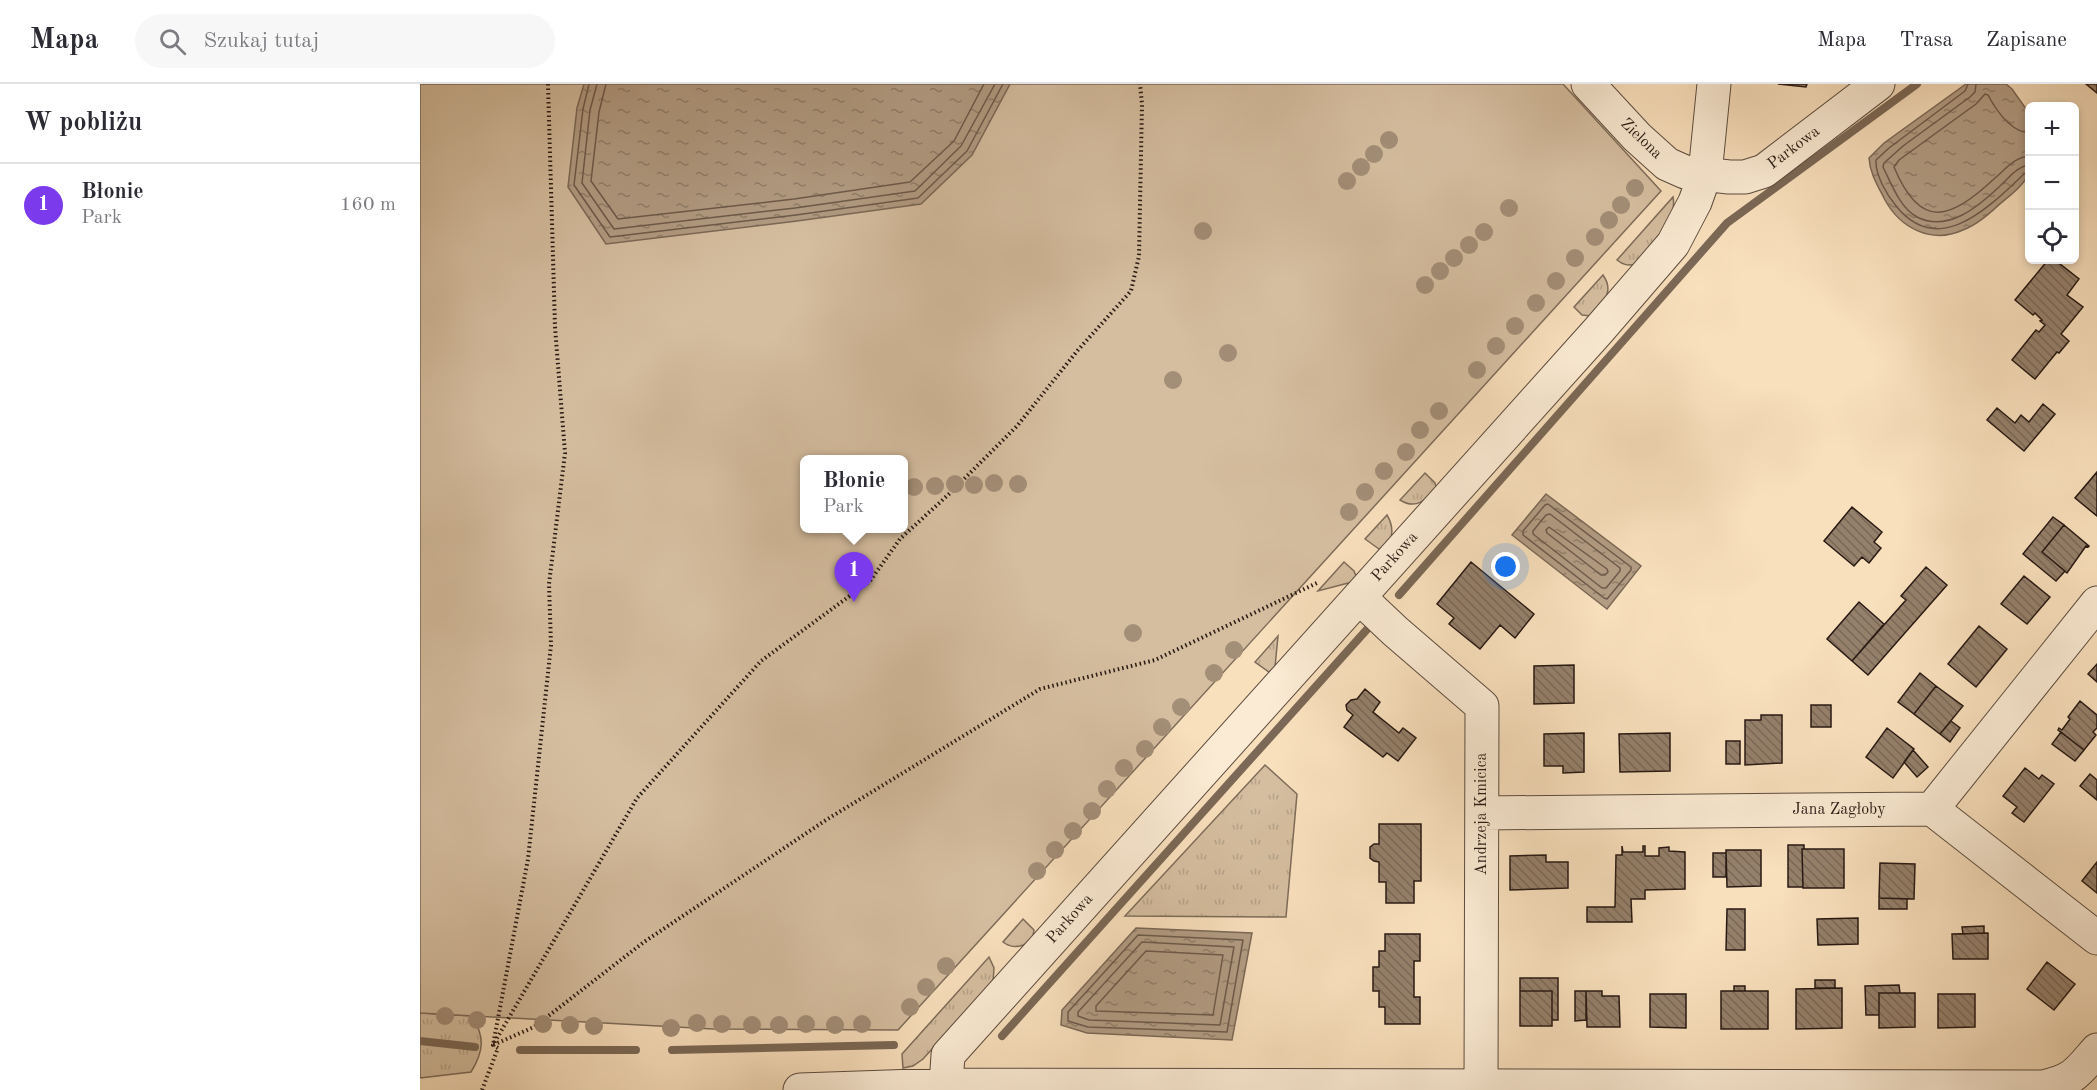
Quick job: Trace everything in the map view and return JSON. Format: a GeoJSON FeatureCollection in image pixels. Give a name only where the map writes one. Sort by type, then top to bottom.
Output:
{"type":"FeatureCollection","features":[{"type":"Feature","properties":{"kind":"street","name":"Zielona"},"geometry":{"type":"LineString","coordinates":[[1588,84],[1637,137],[1667,164],[1685,172],[1705,174]]}},
{"type":"Feature","properties":{"kind":"street"},"geometry":{"type":"LineString","coordinates":[[1705,174],[1714,84]]}},
{"type":"Feature","properties":{"kind":"street","name":"Parkowa"},"geometry":{"type":"LineString","coordinates":[[946,1085],[948,1055],[1674,244],[1695,202],[1705,174],[1745,177],[1764,171],[1878,84]]}},
{"type":"Feature","properties":{"kind":"street","name":"Andrzeja Kmicica"},"geometry":{"type":"LineString","coordinates":[[1359,597],[1482,706],[1481,1087]]}},
{"type":"Feature","properties":{"kind":"street"},"geometry":{"type":"LineString","coordinates":[[2097,603],[1932,809],[2097,938]]}},
{"type":"Feature","properties":{"kind":"street","name":"Jana Zagłoby"},"geometry":{"type":"LineString","coordinates":[[1482,813],[1932,809]]}},
{"type":"Feature","properties":{"kind":"street"},"geometry":{"type":"LineString","coordinates":[[800,1090],[946,1085],[1710,1089],[2043,1087],[2062,1083],[2077,1073],[2097,1050]]}},
{"type":"Feature","properties":{"kind":"path"},"geometry":{"type":"LineString","coordinates":[[492,1045],[528,859],[551,645],[549,584],[565,453],[555,327],[548,84]]}},
{"type":"Feature","properties":{"kind":"path"},"geometry":{"type":"LineString","coordinates":[[908,532],[1017,426],[1078,350],[1131,291],[1139,256],[1142,104],[1140,84]]}},
{"type":"Feature","properties":{"kind":"path"},"geometry":{"type":"LineString","coordinates":[[492,1045],[637,798],[761,661],[870,581],[907,533]]}},
{"type":"Feature","properties":{"kind":"path"},"geometry":{"type":"LineString","coordinates":[[492,1045],[534,1028],[644,942],[826,820],[1040,689],[1155,660],[1319,582]]}},
{"type":"Feature","properties":{"kind":"path"},"geometry":{"type":"LineString","coordinates":[[482,1090],[498,1048],[492,1045]]}},
{"type":"Feature","properties":{"kind":"green space"},"geometry":{"type":"Polygon","coordinates":[[[420,84],[1563,84],[1661,191],[898,1030],[713,1029],[420,1013],[420,84]]]}},
{"type":"Feature","properties":{"kind":"green space"},"geometry":{"type":"Polygon","coordinates":[[[1673,197],[1673,207],[1667,225],[1636,264],[1626,265],[1617,260],[1673,197]]]}},
{"type":"Feature","properties":{"kind":"green space"},"geometry":{"type":"Polygon","coordinates":[[[1603,275],[1608,287],[1606,297],[1591,316],[1582,315],[1574,307],[1603,275]]]}},
{"type":"Feature","properties":{"kind":"green space"},"geometry":{"type":"Polygon","coordinates":[[[1425,473],[1436,487],[1429,496],[1416,504],[1400,500],[1425,473]]]}},
{"type":"Feature","properties":{"kind":"green space"},"geometry":{"type":"Polygon","coordinates":[[[1387,515],[1392,534],[1388,543],[1379,549],[1365,539],[1387,515]]]}},
{"type":"Feature","properties":{"kind":"green space"},"geometry":{"type":"Polygon","coordinates":[[[1344,562],[1356,576],[1352,582],[1318,591],[1344,562]]]}},
{"type":"Feature","properties":{"kind":"green space"},"geometry":{"type":"Polygon","coordinates":[[[1278,636],[1275,667],[1269,672],[1255,662],[1278,636]]]}},
{"type":"Feature","properties":{"kind":"green space"},"geometry":{"type":"Polygon","coordinates":[[[1265,765],[1297,794],[1286,917],[1125,916],[1265,765]]]}},
{"type":"Feature","properties":{"kind":"green space"},"geometry":{"type":"Polygon","coordinates":[[[1023,919],[1034,930],[1030,940],[1018,946],[1003,942],[1023,919]]]}},
{"type":"Feature","properties":{"kind":"green space"},"geometry":{"type":"Polygon","coordinates":[[[989,957],[994,968],[993,982],[923,1059],[913,1066],[903,1068],[902,1054],[989,957]]]}},
{"type":"Feature","properties":{"kind":"green space"},"geometry":{"type":"Polygon","coordinates":[[[420,1013],[472,1016],[481,1037],[481,1044],[471,1072],[420,1078],[420,1013]]]}},
{"type":"Feature","properties":{"kind":"water"},"geometry":{"type":"Polygon","coordinates":[[[584,84],[1010,84],[972,155],[921,204],[606,244],[568,187],[577,108],[584,84]]]}},
{"type":"Feature","properties":{"kind":"water"},"geometry":{"type":"Polygon","coordinates":[[[1966,84],[2006,84],[2025,107],[2025,180],[1988,215],[1973,225],[1951,234],[1929,234],[1918,231],[1900,219],[1885,200],[1875,180],[1869,158],[1884,143],[1966,84]]]}},
{"type":"Feature","properties":{"kind":"water"},"geometry":{"type":"Polygon","coordinates":[[[1546,494],[1641,566],[1607,609],[1512,535],[1546,494]]]}},
{"type":"Feature","properties":{"kind":"water"},"geometry":{"type":"Polygon","coordinates":[[[1136,928],[1252,933],[1232,1040],[1087,1033],[1061,1025],[1062,1010],[1136,928]]]}},
{"type":"Feature","properties":{"kind":"building"},"geometry":{"type":"Polygon","coordinates":[[[1778,84],[1807,84],[1806,87],[1778,84]]]}},
{"type":"Feature","properties":{"kind":"building"},"geometry":{"type":"Polygon","coordinates":[[[2086,84],[2097,84],[2097,93],[2086,84]]]}},
{"type":"Feature","properties":{"kind":"building"},"geometry":{"type":"Polygon","coordinates":[[[2045,264],[2060,264],[2079,279],[2067,295],[2083,307],[2061,334],[2069,341],[2035,379],[2012,360],[2036,330],[2039,332],[2045,325],[2035,313],[2033,315],[2015,300],[2045,264]]]}},
{"type":"Feature","properties":{"kind":"building"},"geometry":{"type":"Polygon","coordinates":[[[2043,404],[2055,414],[2024,451],[1987,420],[1997,408],[2015,423],[2021,415],[2029,422],[2043,404]]]}},
{"type":"Feature","properties":{"kind":"building"},"geometry":{"type":"Polygon","coordinates":[[[2097,472],[2097,516],[2075,498],[2097,472]]]}},
{"type":"Feature","properties":{"kind":"building"},"geometry":{"type":"Polygon","coordinates":[[[1852,507],[1882,532],[1874,542],[1881,548],[1869,563],[1862,557],[1854,566],[1824,541],[1852,507]]]}},
{"type":"Feature","properties":{"kind":"building"},"geometry":{"type":"Polygon","coordinates":[[[2053,517],[2064,525],[2042,552],[2065,571],[2056,581],[2023,554],[2053,517]]]}},
{"type":"Feature","properties":{"kind":"building"},"geometry":{"type":"Polygon","coordinates":[[[2064,525],[2089,546],[2086,546],[2067,573],[2042,552],[2064,525]]]}},
{"type":"Feature","properties":{"kind":"building"},"geometry":{"type":"Polygon","coordinates":[[[1471,562],[1534,614],[1515,638],[1500,625],[1480,649],[1449,624],[1454,618],[1437,604],[1471,562]]]}},
{"type":"Feature","properties":{"kind":"building"},"geometry":{"type":"Polygon","coordinates":[[[1926,567],[1947,585],[1868,675],[1852,661],[1906,600],[1901,596],[1926,567]]]}},
{"type":"Feature","properties":{"kind":"building"},"geometry":{"type":"Polygon","coordinates":[[[2024,576],[2050,597],[2027,624],[2001,604],[2024,576]]]}},
{"type":"Feature","properties":{"kind":"building"},"geometry":{"type":"Polygon","coordinates":[[[1859,602],[1884,624],[1852,661],[1827,639],[1859,602]]]}},
{"type":"Feature","properties":{"kind":"building"},"geometry":{"type":"Polygon","coordinates":[[[1979,626],[2007,649],[1976,687],[1948,664],[1979,626]]]}},
{"type":"Feature","properties":{"kind":"building"},"geometry":{"type":"Polygon","coordinates":[[[2097,664],[2097,682],[2088,674],[2097,664]]]}},
{"type":"Feature","properties":{"kind":"building"},"geometry":{"type":"Polygon","coordinates":[[[1574,665],[1574,703],[1534,704],[1534,666],[1574,665]]]}},
{"type":"Feature","properties":{"kind":"building"},"geometry":{"type":"Polygon","coordinates":[[[1920,673],[1936,686],[1914,714],[1898,702],[1920,673]]]}},
{"type":"Feature","properties":{"kind":"building"},"geometry":{"type":"Polygon","coordinates":[[[1936,686],[1963,706],[1940,734],[1914,714],[1936,686]]]}},
{"type":"Feature","properties":{"kind":"building"},"geometry":{"type":"Polygon","coordinates":[[[1365,689],[1380,702],[1373,712],[1399,733],[1403,728],[1416,738],[1398,761],[1387,753],[1383,757],[1344,727],[1353,715],[1347,710],[1346,705],[1351,700],[1357,699],[1365,689]]]}},
{"type":"Feature","properties":{"kind":"building"},"geometry":{"type":"Polygon","coordinates":[[[2080,701],[2097,715],[2097,728],[2093,732],[2096,735],[2084,750],[2058,730],[2059,728],[2062,730],[2080,701]]]}},
{"type":"Feature","properties":{"kind":"building"},"geometry":{"type":"Polygon","coordinates":[[[1811,705],[1831,705],[1831,727],[1811,727],[1811,705]]]}},
{"type":"Feature","properties":{"kind":"building"},"geometry":{"type":"Polygon","coordinates":[[[1761,715],[1782,715],[1782,763],[1745,765],[1745,720],[1761,720],[1761,715]]]}},
{"type":"Feature","properties":{"kind":"building"},"geometry":{"type":"Polygon","coordinates":[[[1951,721],[1960,728],[1950,742],[1940,734],[1951,721]]]}},
{"type":"Feature","properties":{"kind":"building"},"geometry":{"type":"Polygon","coordinates":[[[1887,728],[1914,749],[1893,778],[1866,757],[1887,728]]]}},
{"type":"Feature","properties":{"kind":"building"},"geometry":{"type":"Polygon","coordinates":[[[2061,732],[2084,750],[2075,761],[2052,744],[2061,732]]]}},
{"type":"Feature","properties":{"kind":"building"},"geometry":{"type":"Polygon","coordinates":[[[1584,733],[1584,772],[1563,773],[1563,766],[1544,766],[1544,734],[1584,733]]]}},
{"type":"Feature","properties":{"kind":"building"},"geometry":{"type":"Polygon","coordinates":[[[1670,733],[1670,771],[1620,772],[1619,734],[1670,733]]]}},
{"type":"Feature","properties":{"kind":"building"},"geometry":{"type":"Polygon","coordinates":[[[1726,741],[1740,741],[1740,764],[1726,764],[1726,741]]]}},
{"type":"Feature","properties":{"kind":"building"},"geometry":{"type":"Polygon","coordinates":[[[1913,750],[1928,767],[1917,777],[1904,762],[1913,750]]]}},
{"type":"Feature","properties":{"kind":"building"},"geometry":{"type":"Polygon","coordinates":[[[2025,768],[2039,779],[2042,775],[2054,784],[2024,822],[2012,813],[2017,807],[2003,796],[2025,768]]]}},
{"type":"Feature","properties":{"kind":"building"},"geometry":{"type":"Polygon","coordinates":[[[2090,774],[2097,780],[2097,800],[2080,786],[2090,774]]]}},
{"type":"Feature","properties":{"kind":"building"},"geometry":{"type":"Polygon","coordinates":[[[1379,824],[1421,824],[1421,881],[1414,881],[1414,903],[1386,903],[1386,882],[1379,882],[1379,862],[1370,858],[1370,847],[1379,844],[1379,824]]]}},
{"type":"Feature","properties":{"kind":"building"},"geometry":{"type":"Polygon","coordinates":[[[1788,845],[1804,845],[1802,849],[1803,887],[1788,887],[1788,845]]]}},
{"type":"Feature","properties":{"kind":"building"},"geometry":{"type":"Polygon","coordinates":[[[1622,846],[1623,852],[1643,852],[1643,846],[1645,846],[1645,856],[1659,856],[1659,848],[1669,847],[1669,851],[1685,852],[1685,889],[1645,890],[1645,899],[1631,899],[1632,922],[1587,922],[1587,907],[1615,907],[1616,855],[1622,855],[1622,846]]]}},
{"type":"Feature","properties":{"kind":"building"},"geometry":{"type":"Polygon","coordinates":[[[1802,849],[1844,849],[1844,888],[1803,888],[1802,849]]]}},
{"type":"Feature","properties":{"kind":"building"},"geometry":{"type":"Polygon","coordinates":[[[1726,850],[1761,850],[1761,886],[1727,887],[1726,850]]]}},
{"type":"Feature","properties":{"kind":"building"},"geometry":{"type":"Polygon","coordinates":[[[1713,853],[1726,853],[1726,877],[1713,877],[1713,853]]]}},
{"type":"Feature","properties":{"kind":"building"},"geometry":{"type":"Polygon","coordinates":[[[1546,855],[1546,862],[1568,862],[1568,888],[1510,890],[1510,856],[1546,855]]]}},
{"type":"Feature","properties":{"kind":"building"},"geometry":{"type":"Polygon","coordinates":[[[2097,862],[2097,893],[2082,881],[2097,862]]]}},
{"type":"Feature","properties":{"kind":"building"},"geometry":{"type":"Polygon","coordinates":[[[1880,863],[1915,864],[1914,899],[1879,898],[1880,863]]]}},
{"type":"Feature","properties":{"kind":"building"},"geometry":{"type":"Polygon","coordinates":[[[1879,898],[1907,899],[1907,909],[1879,909],[1879,898]]]}},
{"type":"Feature","properties":{"kind":"building"},"geometry":{"type":"Polygon","coordinates":[[[1727,909],[1745,909],[1745,950],[1726,950],[1727,909]]]}},
{"type":"Feature","properties":{"kind":"building"},"geometry":{"type":"Polygon","coordinates":[[[1858,918],[1858,944],[1818,945],[1817,919],[1858,918]]]}},
{"type":"Feature","properties":{"kind":"building"},"geometry":{"type":"Polygon","coordinates":[[[1984,926],[1984,933],[1963,934],[1962,927],[1984,926]]]}},
{"type":"Feature","properties":{"kind":"building"},"geometry":{"type":"Polygon","coordinates":[[[1988,933],[1988,959],[1953,959],[1952,934],[1988,933]]]}},
{"type":"Feature","properties":{"kind":"building"},"geometry":{"type":"Polygon","coordinates":[[[1385,934],[1420,934],[1420,961],[1414,961],[1414,997],[1420,997],[1420,1024],[1385,1024],[1385,1007],[1379,1007],[1379,991],[1373,991],[1373,967],[1379,967],[1379,951],[1385,951],[1385,934]]]}},
{"type":"Feature","properties":{"kind":"building"},"geometry":{"type":"Polygon","coordinates":[[[2047,962],[2075,984],[2054,1010],[2027,989],[2047,962]]]}},
{"type":"Feature","properties":{"kind":"building"},"geometry":{"type":"Polygon","coordinates":[[[1520,978],[1558,978],[1558,1020],[1552,1020],[1552,991],[1520,991],[1520,978]]]}},
{"type":"Feature","properties":{"kind":"building"},"geometry":{"type":"Polygon","coordinates":[[[1815,980],[1835,980],[1835,988],[1815,988],[1815,980]]]}},
{"type":"Feature","properties":{"kind":"building"},"geometry":{"type":"Polygon","coordinates":[[[1899,985],[1900,993],[1879,993],[1879,1015],[1866,1015],[1865,986],[1899,985]]]}},
{"type":"Feature","properties":{"kind":"building"},"geometry":{"type":"Polygon","coordinates":[[[1734,986],[1745,986],[1745,991],[1734,991],[1734,986]]]}},
{"type":"Feature","properties":{"kind":"building"},"geometry":{"type":"Polygon","coordinates":[[[1842,988],[1842,1028],[1796,1029],[1796,989],[1842,988]]]}},
{"type":"Feature","properties":{"kind":"building"},"geometry":{"type":"Polygon","coordinates":[[[1520,991],[1552,991],[1552,1026],[1520,1026],[1520,991]]]}},
{"type":"Feature","properties":{"kind":"building"},"geometry":{"type":"Polygon","coordinates":[[[1575,991],[1586,991],[1586,1020],[1575,1021],[1575,991]]]}},
{"type":"Feature","properties":{"kind":"building"},"geometry":{"type":"Polygon","coordinates":[[[1586,991],[1602,991],[1602,996],[1619,996],[1620,1027],[1587,1027],[1586,991]]]}},
{"type":"Feature","properties":{"kind":"building"},"geometry":{"type":"Polygon","coordinates":[[[1721,991],[1768,991],[1768,1029],[1721,1029],[1721,991]]]}},
{"type":"Feature","properties":{"kind":"building"},"geometry":{"type":"Polygon","coordinates":[[[1879,993],[1915,993],[1915,1027],[1879,1028],[1879,993]]]}},
{"type":"Feature","properties":{"kind":"building"},"geometry":{"type":"Polygon","coordinates":[[[1650,994],[1686,994],[1686,1028],[1650,1027],[1650,994]]]}},
{"type":"Feature","properties":{"kind":"building"},"geometry":{"type":"Polygon","coordinates":[[[1938,994],[1975,994],[1975,1027],[1938,1028],[1938,994]]]}},
{"type":"Feature","properties":{"kind":"waterway"},"geometry":{"type":"LineString","coordinates":[[1399,595],[1727,223],[1917,84]]}},
{"type":"Feature","properties":{"kind":"waterway"},"geometry":{"type":"LineString","coordinates":[[1002,1036],[1370,626]]}},
{"type":"Feature","properties":{"kind":"waterway"},"geometry":{"type":"LineString","coordinates":[[420,1041],[475,1047]]}},
{"type":"Feature","properties":{"kind":"waterway"},"geometry":{"type":"LineString","coordinates":[[672,1050],[894,1045]]}},
{"type":"Feature","properties":{"kind":"waterway"},"geometry":{"type":"LineString","coordinates":[[520,1050],[636,1050]]}},
{"type":"Feature","properties":{"kind":"place","name":"Błonie"},"geometry":{"type":"Point","coordinates":[854,602]}}]}
